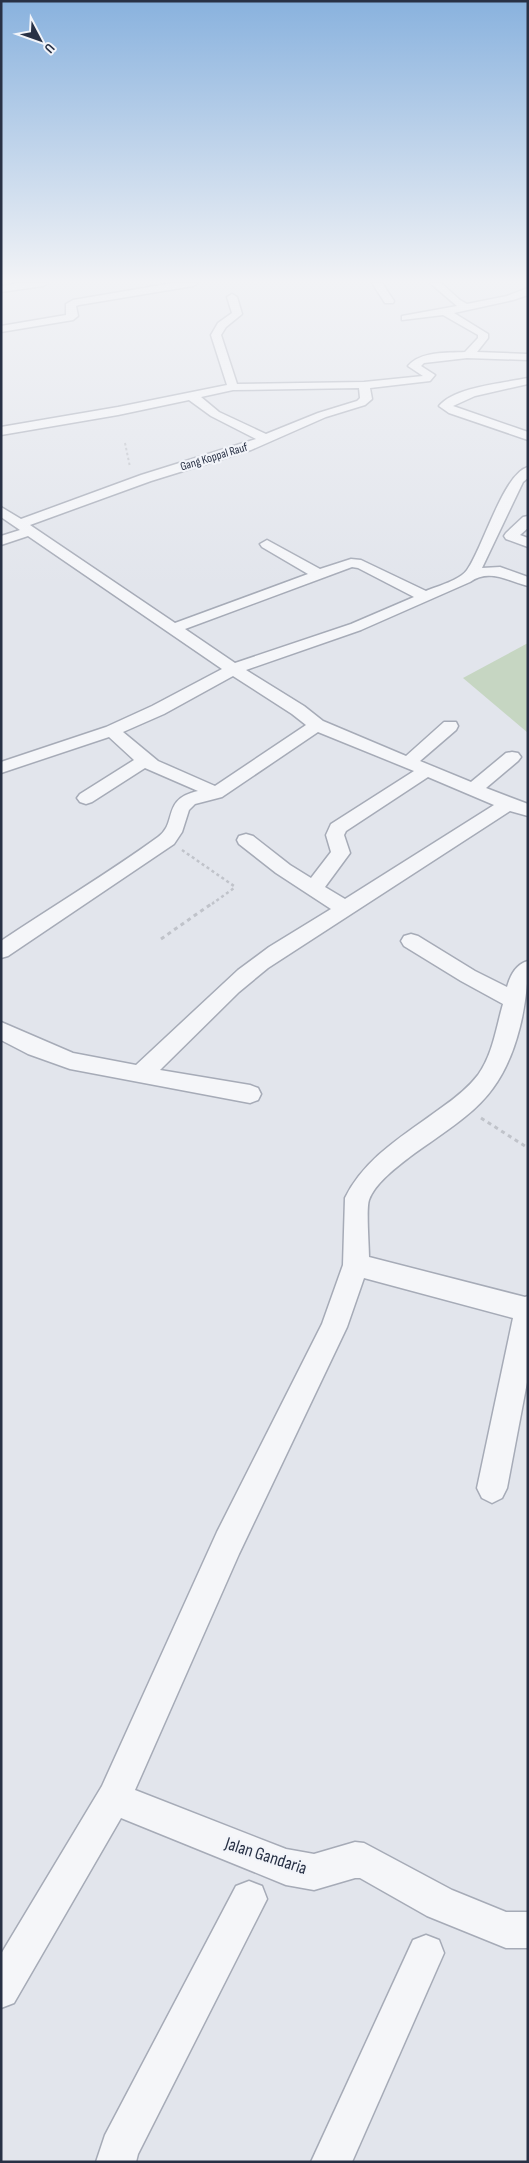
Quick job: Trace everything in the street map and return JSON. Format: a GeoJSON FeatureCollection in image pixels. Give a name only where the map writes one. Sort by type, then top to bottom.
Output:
{"type":"FeatureCollection","features":[{"type":"Feature","properties":{"kind":"street"},"geometry":{"type":"LineString","coordinates":[[1,431],[118,411],[233,387],[373,384]]}},
{"type":"Feature","properties":{"kind":"street"},"geometry":{"type":"LineString","coordinates":[[515,384],[462,396],[446,403],[444,406],[453,411],[528,436]]}},
{"type":"Feature","properties":{"kind":"street","name":"Gang Koppal Rauf"},"geometry":{"type":"LineString","coordinates":[[1,541],[24,527],[146,478],[234,452],[361,402],[366,399],[364,385]]}},
{"type":"Feature","properties":{"kind":"street"},"geometry":{"type":"LineString","coordinates":[[192,396],[216,414],[266,439]]}},
{"type":"Feature","properties":{"kind":"street"},"geometry":{"type":"LineString","coordinates":[[1,768],[112,731],[158,710],[233,669],[356,628],[465,579],[473,572],[516,480],[528,471]]}},
{"type":"Feature","properties":{"kind":"street"},"geometry":{"type":"LineString","coordinates":[[1,511],[233,669],[298,710],[317,725],[473,790],[528,810]]}},
{"type":"Feature","properties":{"kind":"street"},"geometry":{"type":"LineString","coordinates":[[500,571],[523,549],[511,536],[528,520]]}},
{"type":"Feature","properties":{"kind":"street"},"geometry":{"type":"LineString","coordinates":[[267,544],[318,574]]}},
{"type":"Feature","properties":{"kind":"street"},"geometry":{"type":"LineString","coordinates":[[175,628],[345,564],[357,563],[426,597]]}},
{"type":"Feature","properties":{"kind":"street"},"geometry":{"type":"LineString","coordinates":[[473,572],[500,571],[528,582]]}},
{"type":"Feature","properties":{"kind":"street"},"geometry":{"type":"LineString","coordinates":[[1,951],[167,840],[173,832],[177,816],[185,804],[196,797],[216,793],[317,725]]}},
{"type":"Feature","properties":{"kind":"street"},"geometry":{"type":"LineString","coordinates":[[409,762],[450,726]]}},
{"type":"Feature","properties":{"kind":"street"},"geometry":{"type":"LineString","coordinates":[[112,731],[158,768],[216,793]]}},
{"type":"Feature","properties":{"kind":"street"},"geometry":{"type":"LineString","coordinates":[[473,790],[512,757]]}},
{"type":"Feature","properties":{"kind":"street"},"geometry":{"type":"LineString","coordinates":[[86,798],[146,760]]}},
{"type":"Feature","properties":{"kind":"street"},"geometry":{"type":"LineString","coordinates":[[314,887],[341,853],[335,835],[338,828],[428,770]]}},
{"type":"Feature","properties":{"kind":"street"},"geometry":{"type":"LineString","coordinates":[[140,1076],[161,1053],[189,1030],[244,976],[304,933],[346,909],[375,888],[508,804]]}},
{"type":"Feature","properties":{"kind":"street"},"geometry":{"type":"LineString","coordinates":[[246,840],[283,869],[346,909]]}},
{"type":"Feature","properties":{"kind":"street"},"geometry":{"type":"LineString","coordinates":[[411,942],[514,1000]]}},
{"type":"Feature","properties":{"kind":"street"},"geometry":{"type":"LineString","coordinates":[[3,1981],[114,1798],[228,1543],[334,1327],[356,1265],[357,1198],[372,1176],[385,1163],[462,1105],[484,1082],[500,1056],[520,979],[528,968]]}},
{"type":"Feature","properties":{"kind":"street"},"geometry":{"type":"LineString","coordinates":[[1,1030],[36,1048],[70,1061],[140,1076],[250,1094]]}},
{"type":"Feature","properties":{"kind":"street"},"geometry":{"type":"LineString","coordinates":[[356,1265],[528,1309],[492,1488]]}},
{"type":"Feature","properties":{"kind":"street","name":"Jalan Gandaria"},"geometry":{"type":"LineString","coordinates":[[114,1798],[237,1849],[286,1867],[314,1872],[355,1860],[364,1861],[440,1903],[506,1930],[528,1930]]}},
{"type":"Feature","properties":{"kind":"street"},"geometry":{"type":"LineString","coordinates":[[116,2162],[119,2149],[248,1899]]}},
{"type":"Feature","properties":{"kind":"street"},"geometry":{"type":"LineString","coordinates":[[331,2162],[426,1953]]}},
{"type":"Feature","properties":{"kind":"path"},"geometry":{"type":"LineString","coordinates":[[161,939],[233,890],[234,886],[167,840]]}},
{"type":"Feature","properties":{"kind":"path"},"geometry":{"type":"LineString","coordinates":[[462,1105],[528,1148]]}},
{"type":"Feature","properties":{"kind":"green space"},"geometry":{"type":"Polygon","coordinates":[[[528,643],[528,733],[463,678],[528,643]]]}}]}
